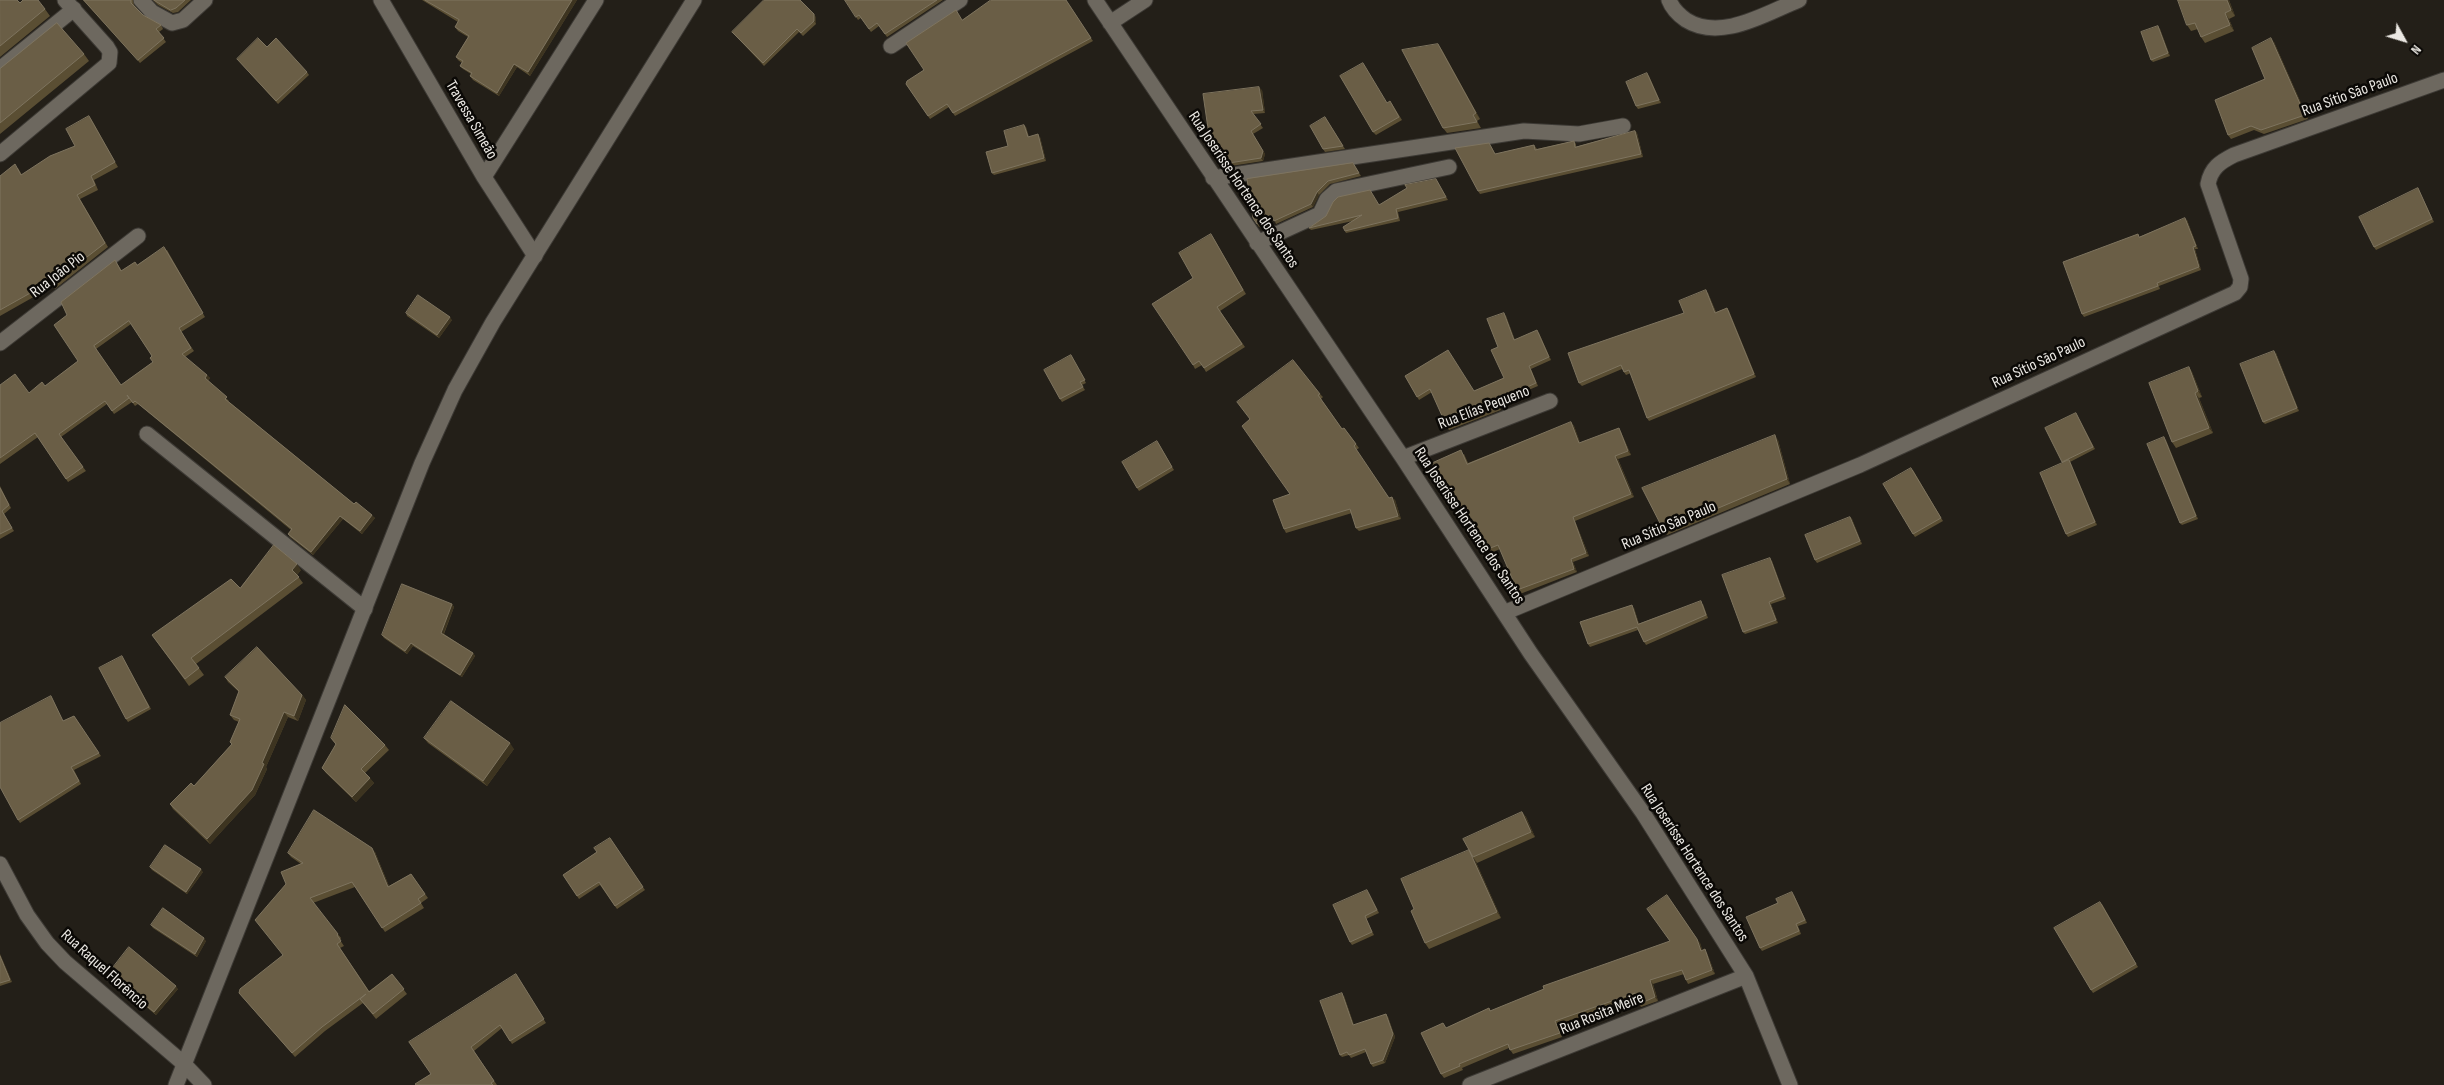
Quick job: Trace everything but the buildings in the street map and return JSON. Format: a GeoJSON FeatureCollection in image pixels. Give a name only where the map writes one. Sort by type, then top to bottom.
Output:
{"type":"FeatureCollection","features":[{"type":"Feature","properties":{"kind":"street"},"geometry":{"type":"LineString","coordinates":[[141,0],[152,12],[172,23],[183,20],[206,0]]}},
{"type":"Feature","properties":{"kind":"street","name":"Travessa Simeão"},"geometry":{"type":"LineString","coordinates":[[381,0],[484,176],[534,256]]}},
{"type":"Feature","properties":{"kind":"street"},"geometry":{"type":"LineString","coordinates":[[484,176],[596,0]]}},
{"type":"Feature","properties":{"kind":"street"},"geometry":{"type":"LineString","coordinates":[[176,1085],[422,463],[455,390],[493,322],[694,0]]}},
{"type":"Feature","properties":{"kind":"street"},"geometry":{"type":"LineString","coordinates":[[891,46],[960,0]]}},
{"type":"Feature","properties":{"kind":"street","name":"Rua Joserísse Hortence dos Santos"},"geometry":{"type":"LineString","coordinates":[[1095,0],[1506,612],[1531,654],[1643,813],[1746,976],[1790,1085]]}},
{"type":"Feature","properties":{"kind":"street"},"geometry":{"type":"LineString","coordinates":[[1110,23],[1145,0]]}},
{"type":"Feature","properties":{"kind":"street"},"geometry":{"type":"LineString","coordinates":[[1669,0],[1682,17],[1695,26],[1714,28],[1733,26],[1799,0]]}},
{"type":"Feature","properties":{"kind":"street"},"geometry":{"type":"LineString","coordinates":[[0,70],[70,5],[110,52],[109,63],[101,72],[0,154]]}},
{"type":"Feature","properties":{"kind":"street","name":"Rua Sítio São Paulo"},"geometry":{"type":"LineString","coordinates":[[1506,612],[1860,465],[2235,293],[2240,287],[2241,279],[2208,184],[2210,175],[2215,167],[2234,155],[2444,80]]}},
{"type":"Feature","properties":{"kind":"street"},"geometry":{"type":"LineString","coordinates":[[1213,178],[1524,131],[1579,134],[1623,126]]}},
{"type":"Feature","properties":{"kind":"street"},"geometry":{"type":"LineString","coordinates":[[1257,243],[1320,214],[1327,200],[1336,191],[1449,167]]}},
{"type":"Feature","properties":{"kind":"street","name":"Rua João Pio"},"geometry":{"type":"LineString","coordinates":[[0,343],[138,236]]}},
{"type":"Feature","properties":{"kind":"street","name":"Rua Elías Pequeno"},"geometry":{"type":"LineString","coordinates":[[1403,458],[1550,401]]}},
{"type":"Feature","properties":{"kind":"street"},"geometry":{"type":"LineString","coordinates":[[147,434],[365,609]]}},
{"type":"Feature","properties":{"kind":"street","name":"Rua Raquel Florêncio"},"geometry":{"type":"LineString","coordinates":[[1,869],[27,915],[47,943],[65,962],[184,1064],[204,1085]]}},
{"type":"Feature","properties":{"kind":"street","name":"Rua Rosita Meire"},"geometry":{"type":"LineString","coordinates":[[1470,1085],[1746,976]]}}]}
